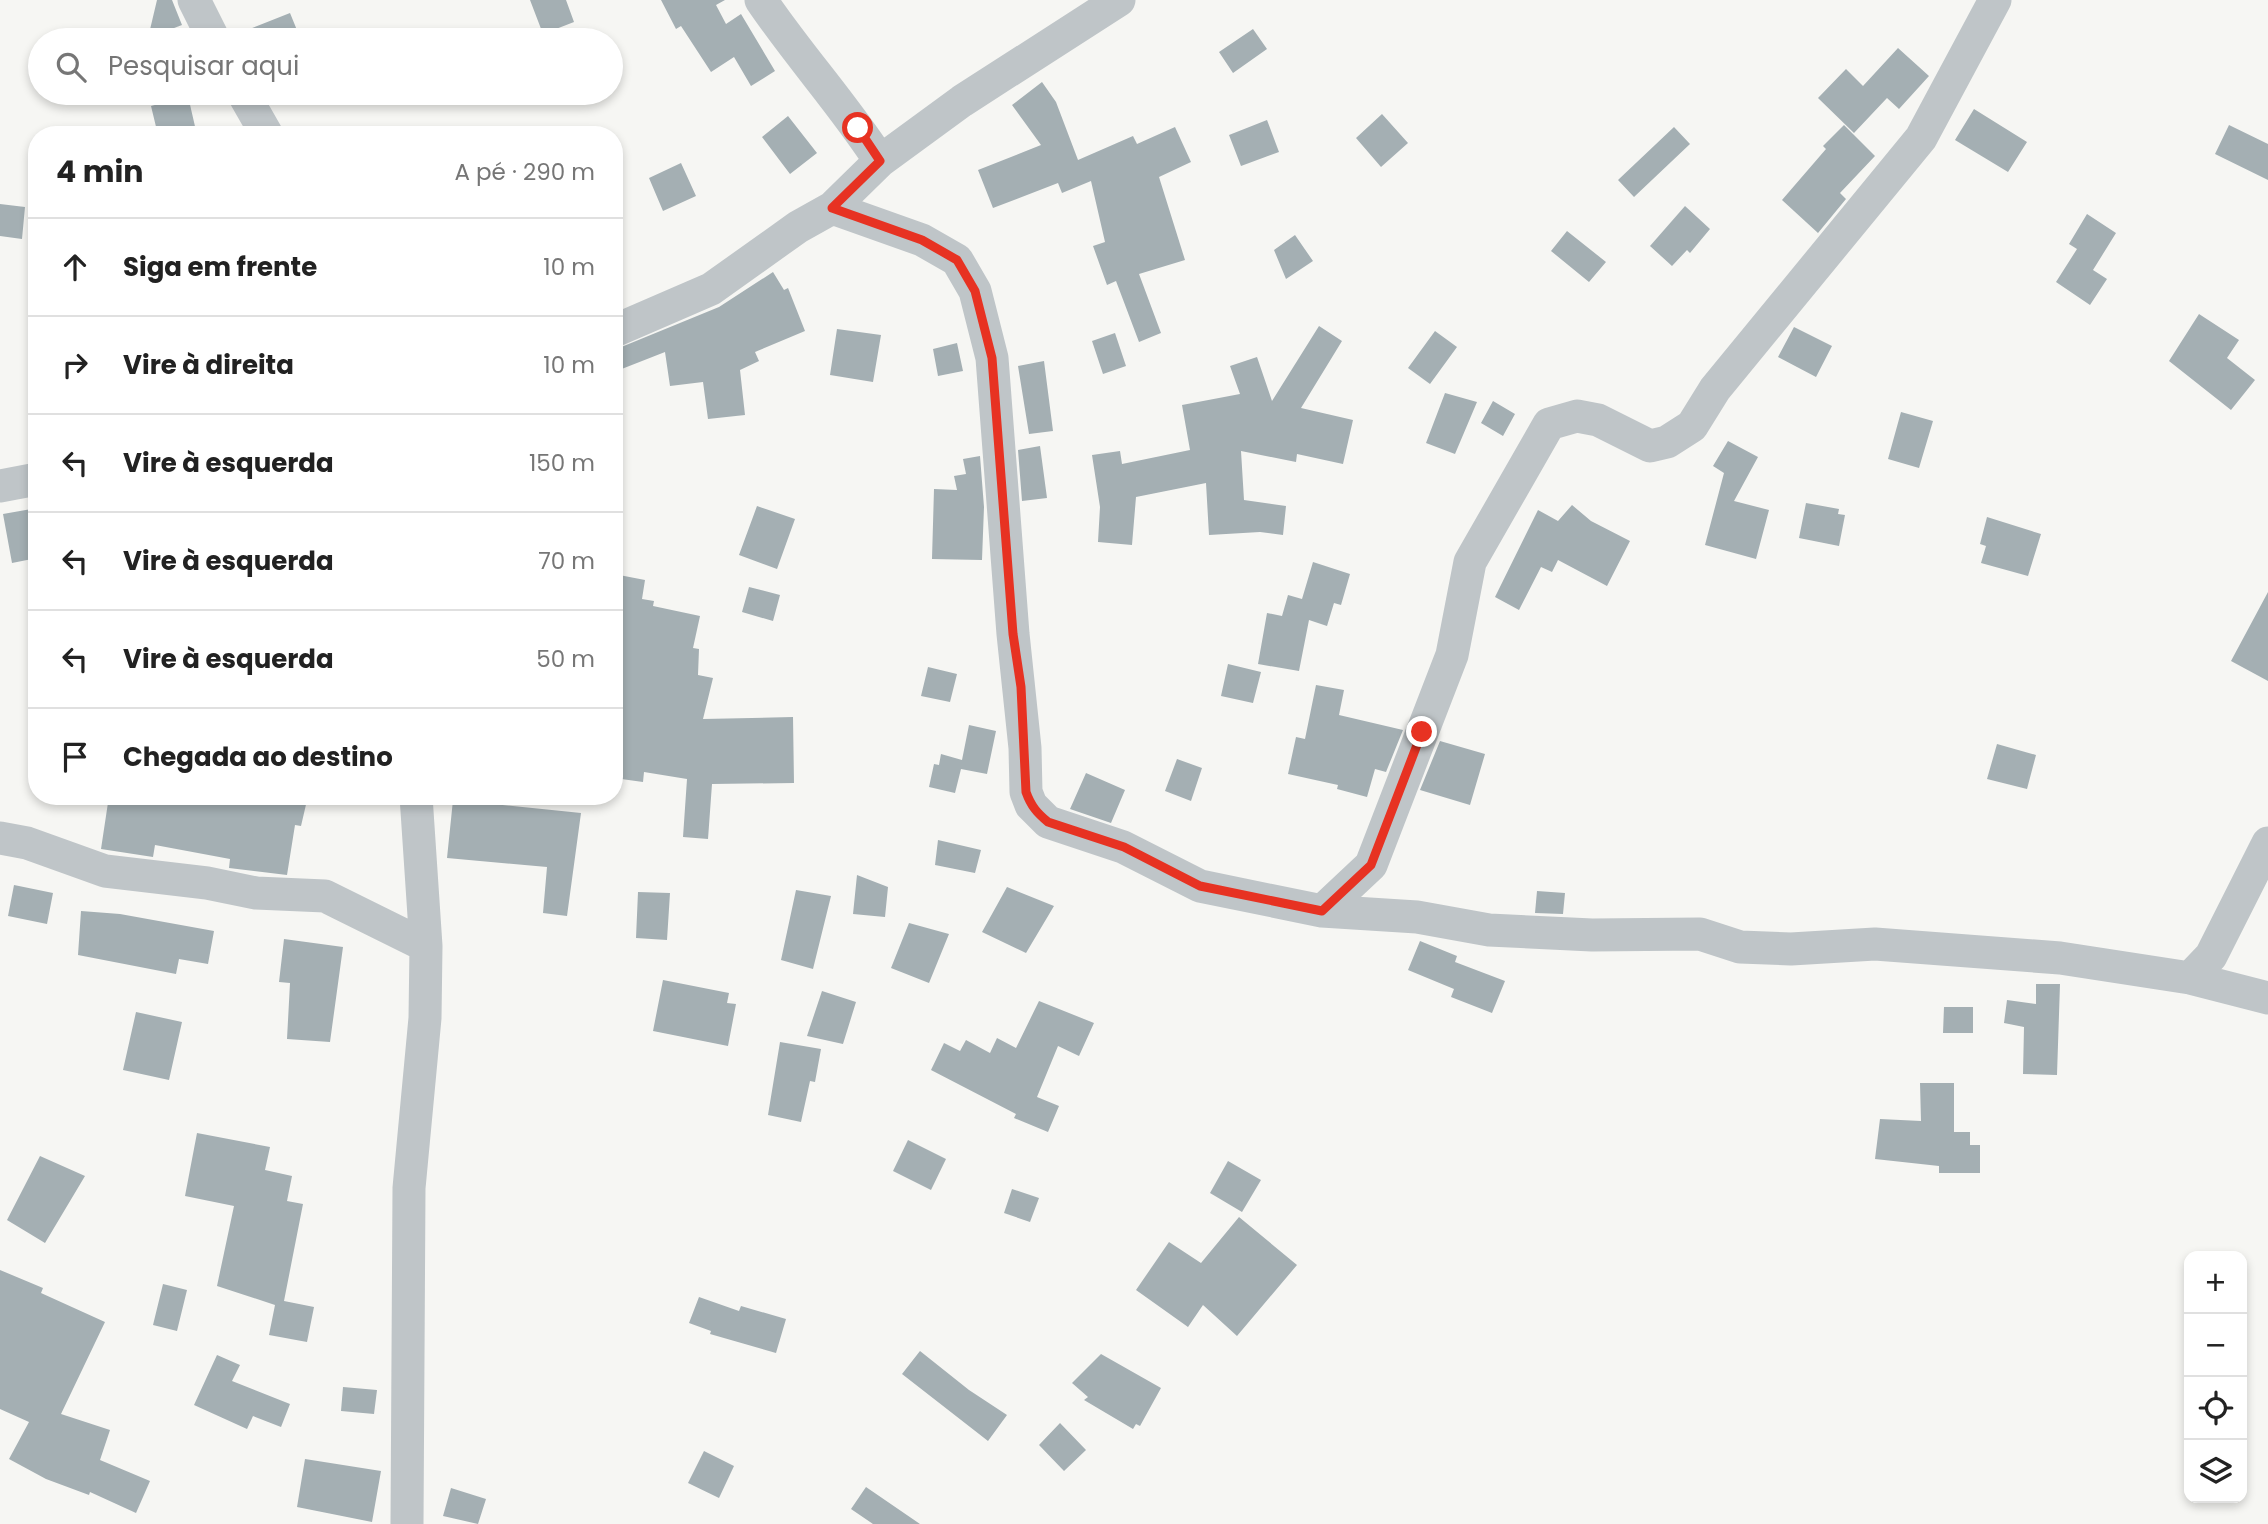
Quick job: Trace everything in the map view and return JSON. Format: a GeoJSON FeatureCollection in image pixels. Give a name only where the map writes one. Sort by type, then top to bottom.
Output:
{"type":"FeatureCollection","features":[{"type":"Feature","properties":{"kind":"street"},"geometry":{"type":"LineString","coordinates":[[194,0],[208,28]]}},
{"type":"Feature","properties":{"kind":"street"},"geometry":{"type":"LineString","coordinates":[[761,0],[794,49],[858,128],[880,161]]}},
{"type":"Feature","properties":{"kind":"street"},"geometry":{"type":"LineString","coordinates":[[623,327],[711,289],[798,227],[832,208],[880,161],[1032,53],[1119,0]]}},
{"type":"Feature","properties":{"kind":"street"},"geometry":{"type":"LineString","coordinates":[[1322,911],[1371,865],[1452,655],[1471,562],[1549,424],[1577,416],[1598,420],[1650,446],[1667,442],[1692,426],[1715,389],[1921,138],[1995,0]]}},
{"type":"Feature","properties":{"kind":"street"},"geometry":{"type":"LineString","coordinates":[[250,105],[262,126]]}},
{"type":"Feature","properties":{"kind":"street"},"geometry":{"type":"LineString","coordinates":[[832,208],[922,240],[957,260],[975,291],[992,358],[1013,634],[1023,712],[1026,792],[1031,805],[1048,822],[1124,847],[1200,886],[1322,911],[1418,917],[1489,930],[1592,935],[1699,934],[1740,947],[1791,949],[1875,944],[2060,958],[2190,978],[2268,998]]}},
{"type":"Feature","properties":{"kind":"street"},"geometry":{"type":"LineString","coordinates":[[0,486],[28,481]]}},
{"type":"Feature","properties":{"kind":"street"},"geometry":{"type":"LineString","coordinates":[[407,1524],[409,1188],[425,1018],[426,946],[417,805]]}},
{"type":"Feature","properties":{"kind":"street"},"geometry":{"type":"LineString","coordinates":[[0,838],[27,843],[105,871],[207,883],[256,893],[325,896],[426,946]]}},
{"type":"Feature","properties":{"kind":"street"},"geometry":{"type":"LineString","coordinates":[[2190,978],[2211,956],[2268,843]]}},
{"type":"Feature","properties":{"kind":"building"},"geometry":{"type":"Polygon","coordinates":[[[157,0],[172,0],[182,25],[174,28],[150,28],[157,0]]]}},
{"type":"Feature","properties":{"kind":"building"},"geometry":{"type":"Polygon","coordinates":[[[530,0],[566,0],[574,22],[558,28],[541,28],[530,0]]]}},
{"type":"Feature","properties":{"kind":"building"},"geometry":{"type":"Polygon","coordinates":[[[661,0],[725,0],[716,5],[726,24],[741,14],[775,71],[751,86],[734,57],[711,72],[681,26],[676,29],[661,0]]]}},
{"type":"Feature","properties":{"kind":"building"},"geometry":{"type":"Polygon","coordinates":[[[290,13],[296,28],[252,28],[290,13]]]}},
{"type":"Feature","properties":{"kind":"building"},"geometry":{"type":"Polygon","coordinates":[[[1253,29],[1267,49],[1233,73],[1219,52],[1253,29]]]}},
{"type":"Feature","properties":{"kind":"building"},"geometry":{"type":"Polygon","coordinates":[[[1898,48],[1929,76],[1899,109],[1887,98],[1854,133],[1818,98],[1846,69],[1863,86],[1898,48]]]}},
{"type":"Feature","properties":{"kind":"building"},"geometry":{"type":"Polygon","coordinates":[[[1042,82],[1056,102],[1078,160],[1133,136],[1137,144],[1175,127],[1191,162],[1159,177],[1185,260],[1139,274],[1161,333],[1139,342],[1116,281],[1107,285],[1093,246],[1105,242],[1091,181],[1062,193],[1058,183],[993,208],[978,170],[1041,145],[1012,105],[1042,82]]]}},
{"type":"Feature","properties":{"kind":"building"},"geometry":{"type":"Polygon","coordinates":[[[190,105],[195,126],[156,126],[151,106],[190,105]]]}},
{"type":"Feature","properties":{"kind":"building"},"geometry":{"type":"Polygon","coordinates":[[[1974,109],[2027,142],[2008,172],[1955,140],[1974,109]]]}},
{"type":"Feature","properties":{"kind":"building"},"geometry":{"type":"Polygon","coordinates":[[[1382,114],[1408,143],[1381,167],[1356,138],[1382,114]]]}},
{"type":"Feature","properties":{"kind":"building"},"geometry":{"type":"Polygon","coordinates":[[[788,116],[817,153],[790,174],[762,137],[788,116]]]}},
{"type":"Feature","properties":{"kind":"building"},"geometry":{"type":"Polygon","coordinates":[[[1267,120],[1279,152],[1241,166],[1229,135],[1267,120]]]}},
{"type":"Feature","properties":{"kind":"building"},"geometry":{"type":"Polygon","coordinates":[[[1844,125],[1875,156],[1840,193],[1846,199],[1818,233],[1782,200],[1826,149],[1823,146],[1844,125]]]}},
{"type":"Feature","properties":{"kind":"building"},"geometry":{"type":"Polygon","coordinates":[[[2229,125],[2268,144],[2268,180],[2215,154],[2229,125]]]}},
{"type":"Feature","properties":{"kind":"building"},"geometry":{"type":"Polygon","coordinates":[[[1674,127],[1690,144],[1634,197],[1618,180],[1674,127]]]}},
{"type":"Feature","properties":{"kind":"building"},"geometry":{"type":"Polygon","coordinates":[[[681,163],[696,196],[663,211],[649,178],[681,163]]]}},
{"type":"Feature","properties":{"kind":"building"},"geometry":{"type":"Polygon","coordinates":[[[0,204],[25,207],[22,239],[0,236],[0,204]]]}},
{"type":"Feature","properties":{"kind":"building"},"geometry":{"type":"Polygon","coordinates":[[[1685,206],[1710,229],[1690,253],[1687,250],[1672,266],[1650,246],[1685,206]]]}},
{"type":"Feature","properties":{"kind":"building"},"geometry":{"type":"Polygon","coordinates":[[[2087,214],[2116,233],[2093,270],[2107,279],[2090,305],[2056,282],[2077,249],[2069,244],[2087,214]]]}},
{"type":"Feature","properties":{"kind":"building"},"geometry":{"type":"Polygon","coordinates":[[[1567,231],[1606,262],[1589,282],[1551,251],[1567,231]]]}},
{"type":"Feature","properties":{"kind":"building"},"geometry":{"type":"Polygon","coordinates":[[[1295,235],[1313,261],[1286,279],[1274,250],[1295,235]]]}},
{"type":"Feature","properties":{"kind":"building"},"geometry":{"type":"Polygon","coordinates":[[[773,272],[784,290],[788,288],[805,331],[755,352],[759,361],[740,370],[745,415],[708,419],[703,382],[670,386],[665,352],[623,368],[623,346],[719,307],[773,272]]]}},
{"type":"Feature","properties":{"kind":"building"},"geometry":{"type":"Polygon","coordinates":[[[2199,314],[2239,340],[2227,358],[2255,380],[2231,410],[2169,361],[2199,314]]]}},
{"type":"Feature","properties":{"kind":"building"},"geometry":{"type":"Polygon","coordinates":[[[1319,326],[1342,341],[1301,408],[1353,420],[1343,464],[1297,454],[1296,462],[1241,451],[1244,500],[1286,506],[1283,535],[1260,532],[1209,535],[1206,483],[1136,497],[1132,545],[1098,542],[1100,507],[1092,455],[1120,451],[1122,464],[1190,450],[1182,405],[1240,394],[1230,366],[1257,357],[1272,401],[1319,326]]]}},
{"type":"Feature","properties":{"kind":"building"},"geometry":{"type":"Polygon","coordinates":[[[1794,327],[1832,346],[1816,377],[1778,357],[1794,327]]]}},
{"type":"Feature","properties":{"kind":"building"},"geometry":{"type":"Polygon","coordinates":[[[837,329],[881,335],[873,382],[830,375],[837,329]]]}},
{"type":"Feature","properties":{"kind":"building"},"geometry":{"type":"Polygon","coordinates":[[[1435,331],[1457,347],[1430,384],[1408,368],[1435,331]]]}},
{"type":"Feature","properties":{"kind":"building"},"geometry":{"type":"Polygon","coordinates":[[[1115,333],[1126,366],[1103,374],[1092,341],[1115,333]]]}},
{"type":"Feature","properties":{"kind":"building"},"geometry":{"type":"Polygon","coordinates":[[[957,343],[963,371],[938,376],[933,349],[957,343]]]}},
{"type":"Feature","properties":{"kind":"building"},"geometry":{"type":"Polygon","coordinates":[[[1044,361],[1053,431],[1029,434],[1018,366],[1044,361]]]}},
{"type":"Feature","properties":{"kind":"building"},"geometry":{"type":"Polygon","coordinates":[[[1445,393],[1477,402],[1455,454],[1426,443],[1445,393]]]}},
{"type":"Feature","properties":{"kind":"building"},"geometry":{"type":"Polygon","coordinates":[[[1493,401],[1515,414],[1503,436],[1481,423],[1493,401]]]}},
{"type":"Feature","properties":{"kind":"building"},"geometry":{"type":"Polygon","coordinates":[[[1901,412],[1933,421],[1919,468],[1888,459],[1901,412]]]}},
{"type":"Feature","properties":{"kind":"building"},"geometry":{"type":"Polygon","coordinates":[[[1728,441],[1758,457],[1734,501],[1769,510],[1756,559],[1705,545],[1724,473],[1713,466],[1728,441]]]}},
{"type":"Feature","properties":{"kind":"building"},"geometry":{"type":"Polygon","coordinates":[[[1040,446],[1047,498],[1022,501],[1018,450],[1040,446]]]}},
{"type":"Feature","properties":{"kind":"building"},"geometry":{"type":"Polygon","coordinates":[[[980,456],[984,507],[982,560],[932,559],[934,489],[957,490],[954,476],[966,474],[963,459],[980,456]]]}},
{"type":"Feature","properties":{"kind":"building"},"geometry":{"type":"Polygon","coordinates":[[[1806,503],[1839,509],[1838,514],[1845,515],[1839,546],[1799,538],[1806,503]]]}},
{"type":"Feature","properties":{"kind":"building"},"geometry":{"type":"Polygon","coordinates":[[[1572,505],[1591,521],[1630,541],[1607,586],[1558,560],[1552,572],[1541,567],[1519,610],[1495,597],[1538,510],[1558,521],[1572,505]]]}},
{"type":"Feature","properties":{"kind":"building"},"geometry":{"type":"Polygon","coordinates":[[[757,506],[795,519],[777,569],[739,555],[757,506]]]}},
{"type":"Feature","properties":{"kind":"building"},"geometry":{"type":"Polygon","coordinates":[[[28,510],[28,560],[12,563],[3,514],[28,510]]]}},
{"type":"Feature","properties":{"kind":"building"},"geometry":{"type":"Polygon","coordinates":[[[1987,517],[2041,534],[2028,576],[1981,563],[1986,546],[1980,544],[1987,517]]]}},
{"type":"Feature","properties":{"kind":"building"},"geometry":{"type":"Polygon","coordinates":[[[1313,562],[1350,574],[1341,605],[1334,603],[1327,626],[1309,620],[1299,671],[1258,664],[1267,613],[1282,616],[1288,595],[1302,599],[1313,562]]]}},
{"type":"Feature","properties":{"kind":"building"},"geometry":{"type":"Polygon","coordinates":[[[623,576],[645,580],[642,599],[654,601],[653,606],[700,616],[693,648],[699,649],[698,675],[713,678],[703,719],[793,717],[794,783],[712,784],[708,839],[683,837],[687,779],[644,772],[643,782],[623,779],[623,576]]]}},
{"type":"Feature","properties":{"kind":"building"},"geometry":{"type":"Polygon","coordinates":[[[749,587],[780,595],[773,621],[742,612],[749,587]]]}},
{"type":"Feature","properties":{"kind":"building"},"geometry":{"type":"Polygon","coordinates":[[[2268,592],[2268,681],[2231,661],[2268,592]]]}},
{"type":"Feature","properties":{"kind":"building"},"geometry":{"type":"Polygon","coordinates":[[[1228,664],[1261,672],[1253,703],[1221,696],[1228,664]]]}},
{"type":"Feature","properties":{"kind":"building"},"geometry":{"type":"Polygon","coordinates":[[[928,667],[957,674],[950,702],[921,696],[928,667]]]}},
{"type":"Feature","properties":{"kind":"building"},"geometry":{"type":"Polygon","coordinates":[[[1316,685],[1344,690],[1339,715],[1403,730],[1386,772],[1375,769],[1367,797],[1337,789],[1338,785],[1288,774],[1296,737],[1305,739],[1316,685]]]}},
{"type":"Feature","properties":{"kind":"building"},"geometry":{"type":"Polygon","coordinates":[[[969,725],[996,731],[987,774],[961,769],[955,793],[929,787],[934,764],[939,765],[941,754],[962,760],[969,725]]]}},
{"type":"Feature","properties":{"kind":"building"},"geometry":{"type":"Polygon","coordinates":[[[1440,741],[1485,754],[1470,805],[1420,790],[1440,741]]]}},
{"type":"Feature","properties":{"kind":"building"},"geometry":{"type":"Polygon","coordinates":[[[1997,744],[2036,755],[2027,789],[1987,779],[1997,744]]]}},
{"type":"Feature","properties":{"kind":"building"},"geometry":{"type":"Polygon","coordinates":[[[1177,759],[1202,768],[1191,801],[1165,791],[1177,759]]]}},
{"type":"Feature","properties":{"kind":"building"},"geometry":{"type":"Polygon","coordinates":[[[1086,773],[1125,790],[1111,823],[1070,809],[1086,773]]]}},
{"type":"Feature","properties":{"kind":"building"},"geometry":{"type":"Polygon","coordinates":[[[108,805],[306,805],[301,826],[295,825],[287,875],[229,868],[230,859],[155,845],[153,857],[101,849],[108,805]]]}},
{"type":"Feature","properties":{"kind":"building"},"geometry":{"type":"Polygon","coordinates":[[[452,805],[502,805],[581,813],[567,916],[543,913],[547,867],[447,858],[452,805]]]}},
{"type":"Feature","properties":{"kind":"building"},"geometry":{"type":"Polygon","coordinates":[[[938,840],[981,850],[975,873],[935,865],[938,840]]]}},
{"type":"Feature","properties":{"kind":"building"},"geometry":{"type":"Polygon","coordinates":[[[857,875],[888,887],[885,917],[853,914],[857,875]]]}},
{"type":"Feature","properties":{"kind":"building"},"geometry":{"type":"Polygon","coordinates":[[[14,885],[53,893],[47,924],[8,916],[14,885]]]}},
{"type":"Feature","properties":{"kind":"building"},"geometry":{"type":"Polygon","coordinates":[[[1007,887],[1054,906],[1026,953],[982,932],[1007,887]]]}},
{"type":"Feature","properties":{"kind":"building"},"geometry":{"type":"Polygon","coordinates":[[[796,890],[831,896],[813,969],[781,960],[796,890]]]}},
{"type":"Feature","properties":{"kind":"building"},"geometry":{"type":"Polygon","coordinates":[[[1537,891],[1565,893],[1563,914],[1535,913],[1537,891]]]}},
{"type":"Feature","properties":{"kind":"building"},"geometry":{"type":"Polygon","coordinates":[[[638,892],[670,893],[667,940],[636,938],[638,892]]]}},
{"type":"Feature","properties":{"kind":"building"},"geometry":{"type":"Polygon","coordinates":[[[81,911],[120,914],[214,931],[208,964],[179,959],[176,974],[78,955],[81,911]]]}},
{"type":"Feature","properties":{"kind":"building"},"geometry":{"type":"Polygon","coordinates":[[[909,923],[949,934],[929,983],[891,968],[909,923]]]}},
{"type":"Feature","properties":{"kind":"building"},"geometry":{"type":"Polygon","coordinates":[[[284,939],[343,947],[330,1042],[287,1039],[290,983],[279,982],[284,939]]]}},
{"type":"Feature","properties":{"kind":"building"},"geometry":{"type":"Polygon","coordinates":[[[1420,941],[1457,956],[1455,962],[1505,981],[1492,1013],[1451,997],[1454,989],[1408,970],[1420,941]]]}},
{"type":"Feature","properties":{"kind":"building"},"geometry":{"type":"Polygon","coordinates":[[[663,980],[729,993],[727,1003],[736,1004],[728,1046],[653,1031],[663,980]]]}},
{"type":"Feature","properties":{"kind":"building"},"geometry":{"type":"Polygon","coordinates":[[[2036,984],[2060,984],[2057,1075],[2023,1074],[2024,1027],[2004,1023],[2007,1000],[2036,1004],[2036,984]]]}},
{"type":"Feature","properties":{"kind":"building"},"geometry":{"type":"Polygon","coordinates":[[[822,991],[856,1002],[843,1044],[807,1036],[822,991]]]}},
{"type":"Feature","properties":{"kind":"building"},"geometry":{"type":"Polygon","coordinates":[[[1039,1001],[1094,1023],[1079,1056],[1058,1046],[1037,1097],[1059,1106],[1048,1132],[1014,1118],[1016,1114],[931,1070],[944,1043],[960,1051],[966,1040],[990,1053],[997,1038],[1016,1048],[1039,1001]]]}},
{"type":"Feature","properties":{"kind":"building"},"geometry":{"type":"Polygon","coordinates":[[[1944,1007],[1973,1007],[1973,1033],[1943,1033],[1944,1007]]]}},
{"type":"Feature","properties":{"kind":"building"},"geometry":{"type":"Polygon","coordinates":[[[136,1012],[182,1022],[169,1080],[123,1070],[136,1012]]]}},
{"type":"Feature","properties":{"kind":"building"},"geometry":{"type":"Polygon","coordinates":[[[780,1042],[821,1049],[815,1082],[810,1081],[801,1122],[768,1115],[780,1042]]]}},
{"type":"Feature","properties":{"kind":"building"},"geometry":{"type":"Polygon","coordinates":[[[1920,1083],[1954,1083],[1954,1132],[1970,1132],[1970,1145],[1980,1145],[1980,1173],[1939,1173],[1939,1166],[1875,1159],[1880,1119],[1921,1121],[1920,1083]]]}},
{"type":"Feature","properties":{"kind":"building"},"geometry":{"type":"Polygon","coordinates":[[[197,1133],[270,1147],[265,1170],[292,1176],[287,1201],[303,1204],[284,1301],[314,1307],[307,1342],[269,1335],[275,1305],[217,1286],[234,1206],[185,1196],[197,1133]]]}},
{"type":"Feature","properties":{"kind":"building"},"geometry":{"type":"Polygon","coordinates":[[[908,1140],[946,1159],[931,1190],[893,1171],[908,1140]]]}},
{"type":"Feature","properties":{"kind":"building"},"geometry":{"type":"Polygon","coordinates":[[[40,1156],[85,1176],[45,1243],[7,1220],[40,1156]]]}},
{"type":"Feature","properties":{"kind":"building"},"geometry":{"type":"Polygon","coordinates":[[[1228,1161],[1261,1180],[1242,1212],[1210,1193],[1228,1161]]]}},
{"type":"Feature","properties":{"kind":"building"},"geometry":{"type":"Polygon","coordinates":[[[1012,1189],[1039,1198],[1030,1222],[1004,1213],[1012,1189]]]}},
{"type":"Feature","properties":{"kind":"building"},"geometry":{"type":"Polygon","coordinates":[[[1239,1217],[1297,1265],[1237,1336],[1203,1305],[1188,1327],[1136,1290],[1169,1242],[1201,1263],[1239,1217]]]}},
{"type":"Feature","properties":{"kind":"building"},"geometry":{"type":"Polygon","coordinates":[[[0,1270],[43,1288],[41,1293],[105,1322],[61,1414],[110,1430],[100,1460],[150,1481],[136,1513],[90,1492],[89,1495],[46,1479],[9,1459],[29,1422],[0,1409],[0,1270]]]}},
{"type":"Feature","properties":{"kind":"building"},"geometry":{"type":"Polygon","coordinates":[[[163,1284],[187,1290],[177,1331],[153,1325],[163,1284]]]}},
{"type":"Feature","properties":{"kind":"building"},"geometry":{"type":"Polygon","coordinates":[[[699,1297],[739,1311],[741,1306],[786,1319],[776,1353],[710,1334],[711,1331],[689,1323],[699,1297]]]}},
{"type":"Feature","properties":{"kind":"building"},"geometry":{"type":"Polygon","coordinates":[[[920,1351],[969,1390],[1007,1415],[988,1441],[902,1374],[920,1351]]]}},
{"type":"Feature","properties":{"kind":"building"},"geometry":{"type":"Polygon","coordinates":[[[1101,1354],[1161,1388],[1140,1426],[1136,1424],[1133,1429],[1084,1400],[1088,1397],[1072,1383],[1101,1354]]]}},
{"type":"Feature","properties":{"kind":"building"},"geometry":{"type":"Polygon","coordinates":[[[217,1355],[240,1365],[232,1381],[290,1404],[281,1427],[253,1416],[247,1429],[194,1405],[217,1355]]]}},
{"type":"Feature","properties":{"kind":"building"},"geometry":{"type":"Polygon","coordinates":[[[343,1387],[377,1390],[374,1414],[341,1411],[343,1387]]]}},
{"type":"Feature","properties":{"kind":"building"},"geometry":{"type":"Polygon","coordinates":[[[1060,1423],[1086,1450],[1064,1471],[1039,1445],[1060,1423]]]}},
{"type":"Feature","properties":{"kind":"building"},"geometry":{"type":"Polygon","coordinates":[[[704,1451],[734,1466],[719,1498],[688,1483],[704,1451]]]}},
{"type":"Feature","properties":{"kind":"building"},"geometry":{"type":"Polygon","coordinates":[[[305,1459],[381,1471],[372,1522],[297,1507],[305,1459]]]}},
{"type":"Feature","properties":{"kind":"building"},"geometry":{"type":"Polygon","coordinates":[[[866,1487],[920,1524],[873,1524],[851,1509],[866,1487]]]}},
{"type":"Feature","properties":{"kind":"building"},"geometry":{"type":"Polygon","coordinates":[[[451,1488],[486,1499],[478,1524],[443,1516],[451,1488]]]}},
{"type":"Feature","properties":{"kind":"route"},"geometry":{"type":"LineString","coordinates":[[858,128],[880,161],[832,208],[922,240],[957,260],[975,291],[992,358],[1013,634],[1021,687],[1026,792],[1038,814],[1048,822],[1124,847],[1200,886],[1322,911],[1351,887],[1371,865],[1422,732]]}}]}
